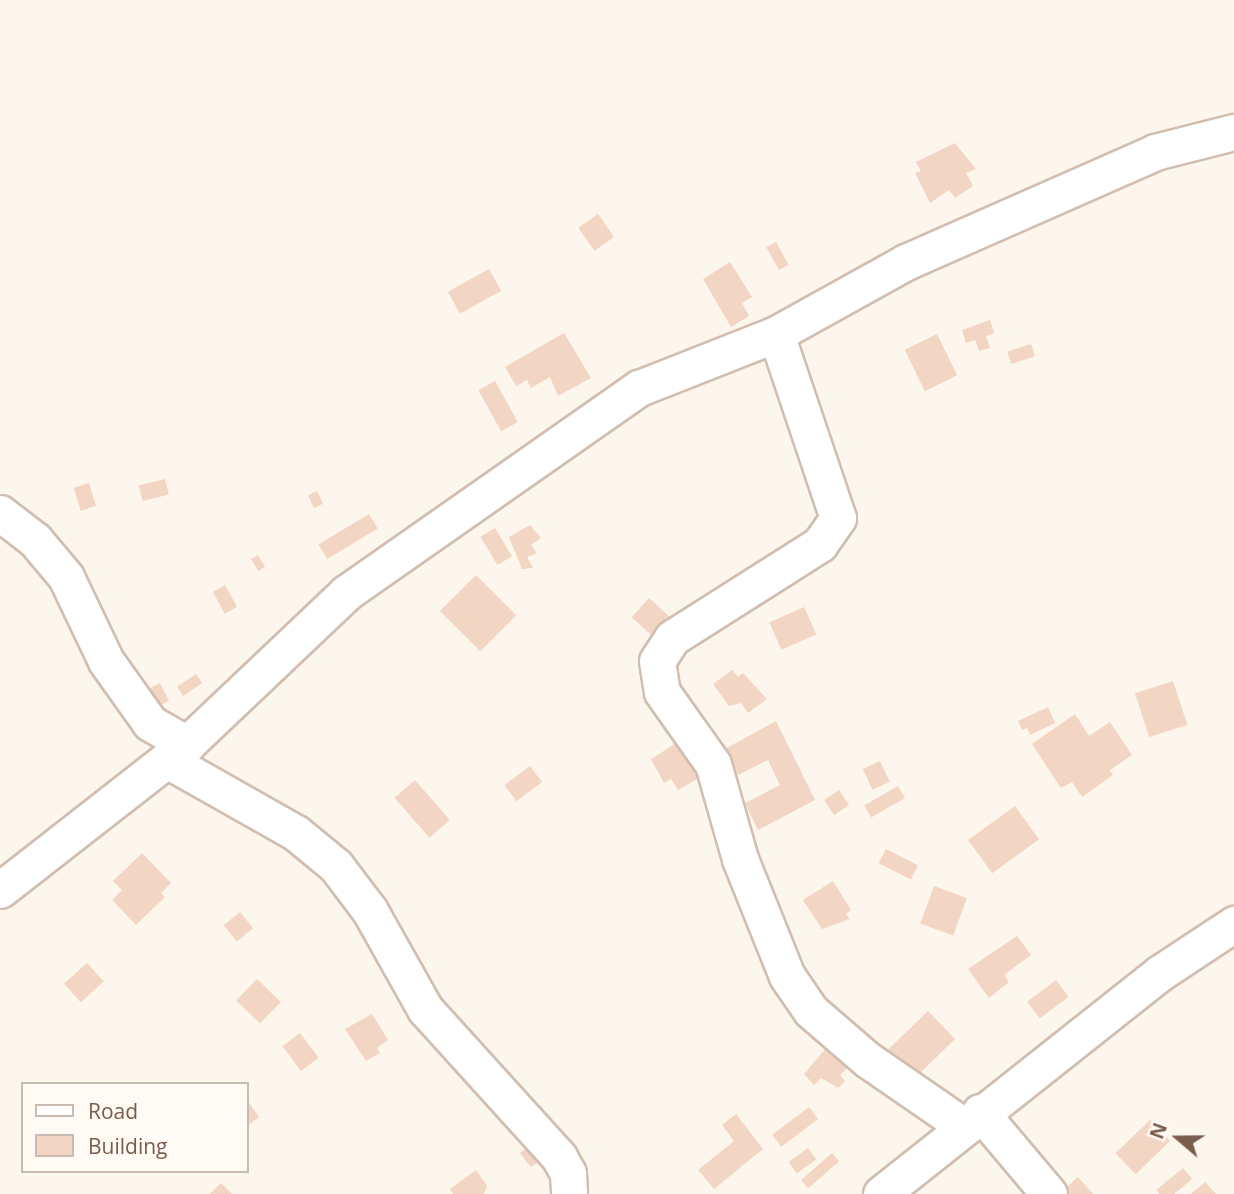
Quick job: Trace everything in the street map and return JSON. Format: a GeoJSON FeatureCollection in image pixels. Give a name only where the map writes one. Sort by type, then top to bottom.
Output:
{"type":"FeatureCollection","features":[{"type":"Feature","properties":{"kind":"street"},"geometry":{"type":"LineString","coordinates":[[0,890],[168,750],[346,593],[639,388],[776,334],[906,262],[1155,152],[1234,132]]}},
{"type":"Feature","properties":{"kind":"street"},"geometry":{"type":"LineString","coordinates":[[776,334],[838,517],[832,533],[820,544],[672,638],[657,661],[662,692],[713,764],[740,859],[787,976],[811,1011],[868,1060],[972,1120],[1049,1194]]}},
{"type":"Feature","properties":{"kind":"street"},"geometry":{"type":"LineString","coordinates":[[0,513],[35,540],[66,577],[106,661],[168,750],[296,833],[336,866],[370,911],[425,1009],[559,1157],[568,1173],[569,1194]]}},
{"type":"Feature","properties":{"kind":"street"},"geometry":{"type":"LineString","coordinates":[[881,1194],[1160,973],[1234,924]]}},
{"type":"Feature","properties":{"kind":"building"},"geometry":{"type":"Polygon","coordinates":[[[955,143],[976,169],[966,173],[973,186],[955,198],[949,190],[930,203],[915,173],[921,171],[916,162],[955,143]]]}},
{"type":"Feature","properties":{"kind":"building"},"geometry":{"type":"Polygon","coordinates":[[[598,214],[614,237],[594,251],[578,228],[598,214]]]}},
{"type":"Feature","properties":{"kind":"building"},"geometry":{"type":"Polygon","coordinates":[[[776,242],[789,265],[779,270],[766,247],[776,242]]]}},
{"type":"Feature","properties":{"kind":"building"},"geometry":{"type":"Polygon","coordinates":[[[730,262],[752,297],[742,303],[749,316],[731,327],[703,279],[730,262]]]}},
{"type":"Feature","properties":{"kind":"building"},"geometry":{"type":"Polygon","coordinates":[[[489,269],[501,291],[460,314],[448,292],[489,269]]]}},
{"type":"Feature","properties":{"kind":"building"},"geometry":{"type":"Polygon","coordinates":[[[990,320],[994,333],[986,336],[990,348],[979,351],[975,340],[966,343],[962,330],[990,320]]]}},
{"type":"Feature","properties":{"kind":"building"},"geometry":{"type":"Polygon","coordinates":[[[564,333],[591,378],[558,396],[550,377],[531,388],[527,380],[516,386],[505,367],[564,333]]]}},
{"type":"Feature","properties":{"kind":"building"},"geometry":{"type":"Polygon","coordinates":[[[937,334],[957,375],[925,391],[905,350],[937,334]]]}},
{"type":"Feature","properties":{"kind":"building"},"geometry":{"type":"Polygon","coordinates":[[[1031,344],[1035,356],[1011,364],[1007,352],[1031,344]]]}},
{"type":"Feature","properties":{"kind":"building"},"geometry":{"type":"Polygon","coordinates":[[[495,381],[518,422],[501,431],[478,390],[495,381]]]}},
{"type":"Feature","properties":{"kind":"building"},"geometry":{"type":"Polygon","coordinates":[[[165,479],[169,495],[143,501],[139,486],[165,479]]]}},
{"type":"Feature","properties":{"kind":"building"},"geometry":{"type":"Polygon","coordinates":[[[89,483],[96,506],[81,511],[74,488],[89,483]]]}},
{"type":"Feature","properties":{"kind":"building"},"geometry":{"type":"Polygon","coordinates":[[[317,491],[323,504],[314,508],[308,495],[317,491]]]}},
{"type":"Feature","properties":{"kind":"building"},"geometry":{"type":"Polygon","coordinates":[[[369,514],[378,529],[327,559],[318,544],[369,514]]]}},
{"type":"Feature","properties":{"kind":"building"},"geometry":{"type":"Polygon","coordinates":[[[530,525],[541,538],[531,545],[537,553],[527,557],[533,568],[522,569],[509,537],[530,525]]]}},
{"type":"Feature","properties":{"kind":"building"},"geometry":{"type":"Polygon","coordinates":[[[495,528],[512,556],[497,565],[480,537],[495,528]]]}},
{"type":"Feature","properties":{"kind":"building"},"geometry":{"type":"Polygon","coordinates":[[[258,555],[265,567],[258,571],[251,559],[258,555]]]}},
{"type":"Feature","properties":{"kind":"building"},"geometry":{"type":"Polygon","coordinates":[[[476,575],[516,615],[480,651],[440,611],[476,575]]]}},
{"type":"Feature","properties":{"kind":"building"},"geometry":{"type":"Polygon","coordinates":[[[225,585],[237,607],[225,614],[213,592],[225,585]]]}},
{"type":"Feature","properties":{"kind":"building"},"geometry":{"type":"Polygon","coordinates":[[[649,598],[677,623],[660,643],[632,617],[649,598]]]}},
{"type":"Feature","properties":{"kind":"building"},"geometry":{"type":"Polygon","coordinates":[[[804,607],[816,634],[781,650],[769,622],[804,607]]]}},
{"type":"Feature","properties":{"kind":"building"},"geometry":{"type":"Polygon","coordinates":[[[732,670],[738,677],[743,673],[767,699],[748,713],[741,703],[729,706],[713,684],[732,670]]]}},
{"type":"Feature","properties":{"kind":"building"},"geometry":{"type":"Polygon","coordinates":[[[196,674],[202,683],[183,696],[177,687],[196,674]]]}},
{"type":"Feature","properties":{"kind":"building"},"geometry":{"type":"Polygon","coordinates":[[[1173,681],[1187,725],[1149,737],[1135,693],[1173,681]]]}},
{"type":"Feature","properties":{"kind":"building"},"geometry":{"type":"Polygon","coordinates":[[[160,683],[169,701],[153,709],[144,691],[160,683]]]}},
{"type":"Feature","properties":{"kind":"building"},"geometry":{"type":"Polygon","coordinates":[[[1048,707],[1055,723],[1030,735],[1027,728],[1022,730],[1018,721],[1048,707]]]}},
{"type":"Feature","properties":{"kind":"building"},"geometry":{"type":"Polygon","coordinates":[[[1075,714],[1089,736],[1110,722],[1132,755],[1110,770],[1113,775],[1082,797],[1072,782],[1061,788],[1032,744],[1075,714]]]}},
{"type":"Feature","properties":{"kind":"building"},"geometry":{"type":"Polygon","coordinates":[[[776,721],[815,800],[758,830],[745,803],[780,785],[768,760],[738,775],[725,749],[776,721]]]}},
{"type":"Feature","properties":{"kind":"building"},"geometry":{"type":"Polygon","coordinates":[[[681,740],[702,776],[678,790],[671,779],[664,783],[651,759],[681,740]]]}},
{"type":"Feature","properties":{"kind":"building"},"geometry":{"type":"Polygon","coordinates":[[[880,761],[890,782],[873,790],[863,769],[880,761]]]}},
{"type":"Feature","properties":{"kind":"building"},"geometry":{"type":"Polygon","coordinates":[[[530,766],[542,782],[516,801],[504,785],[530,766]]]}},
{"type":"Feature","properties":{"kind":"building"},"geometry":{"type":"Polygon","coordinates":[[[415,780],[450,820],[429,838],[395,798],[415,780]]]}},
{"type":"Feature","properties":{"kind":"building"},"geometry":{"type":"Polygon","coordinates":[[[898,786],[905,798],[871,818],[864,806],[898,786]]]}},
{"type":"Feature","properties":{"kind":"building"},"geometry":{"type":"Polygon","coordinates":[[[839,790],[849,805],[834,815],[824,800],[839,790]]]}},
{"type":"Feature","properties":{"kind":"building"},"geometry":{"type":"Polygon","coordinates":[[[1015,806],[1039,839],[992,873],[968,840],[1015,806]]]}},
{"type":"Feature","properties":{"kind":"building"},"geometry":{"type":"Polygon","coordinates":[[[886,849],[918,865],[911,880],[879,863],[886,849]]]}},
{"type":"Feature","properties":{"kind":"building"},"geometry":{"type":"Polygon","coordinates":[[[142,853],[171,883],[161,893],[165,897],[136,925],[112,900],[122,890],[113,881],[142,853]]]}},
{"type":"Feature","properties":{"kind":"building"},"geometry":{"type":"Polygon","coordinates":[[[833,881],[851,910],[846,914],[850,919],[822,929],[803,900],[833,881]]]}},
{"type":"Feature","properties":{"kind":"building"},"geometry":{"type":"Polygon","coordinates":[[[934,886],[967,898],[953,936],[920,924],[934,886]]]}},
{"type":"Feature","properties":{"kind":"building"},"geometry":{"type":"Polygon","coordinates":[[[240,912],[253,928],[237,942],[224,925],[240,912]]]}},
{"type":"Feature","properties":{"kind":"building"},"geometry":{"type":"Polygon","coordinates":[[[1017,936],[1031,955],[1004,975],[1009,982],[989,998],[968,969],[1017,936]]]}},
{"type":"Feature","properties":{"kind":"building"},"geometry":{"type":"Polygon","coordinates":[[[87,963],[104,982],[81,1002],[64,984],[87,963]]]}},
{"type":"Feature","properties":{"kind":"building"},"geometry":{"type":"Polygon","coordinates":[[[257,979],[281,1002],[260,1024],[236,1001],[257,979]]]}},
{"type":"Feature","properties":{"kind":"building"},"geometry":{"type":"Polygon","coordinates":[[[1056,980],[1069,997],[1040,1018],[1027,1002],[1056,980]]]}},
{"type":"Feature","properties":{"kind":"building"},"geometry":{"type":"Polygon","coordinates":[[[928,1011],[955,1039],[912,1081],[885,1053],[928,1011]]]}},
{"type":"Feature","properties":{"kind":"building"},"geometry":{"type":"Polygon","coordinates":[[[372,1014],[388,1040],[377,1048],[380,1053],[366,1061],[345,1029],[372,1014]]]}},
{"type":"Feature","properties":{"kind":"building"},"geometry":{"type":"Polygon","coordinates":[[[300,1033],[319,1058],[301,1071],[282,1046],[300,1033]]]}},
{"type":"Feature","properties":{"kind":"building"},"geometry":{"type":"Polygon","coordinates":[[[833,1040],[854,1062],[840,1075],[845,1081],[838,1088],[821,1078],[814,1085],[804,1074],[833,1040]]]}},
{"type":"Feature","properties":{"kind":"building"},"geometry":{"type":"Polygon","coordinates":[[[248,1101],[259,1117],[248,1125],[248,1101]]]}},
{"type":"Feature","properties":{"kind":"building"},"geometry":{"type":"Polygon","coordinates":[[[809,1107],[818,1119],[781,1147],[772,1135],[809,1107]]]}},
{"type":"Feature","properties":{"kind":"building"},"geometry":{"type":"Polygon","coordinates":[[[736,1114],[763,1149],[714,1189],[698,1170],[734,1141],[722,1125],[736,1114]]]}},
{"type":"Feature","properties":{"kind":"building"},"geometry":{"type":"Polygon","coordinates":[[[1150,1120],[1170,1141],[1136,1174],[1115,1153],[1150,1120]]]}},
{"type":"Feature","properties":{"kind":"building"},"geometry":{"type":"Polygon","coordinates":[[[534,1142],[545,1156],[531,1167],[520,1153],[534,1142]]]}},
{"type":"Feature","properties":{"kind":"building"},"geometry":{"type":"Polygon","coordinates":[[[808,1148],[816,1159],[797,1173],[789,1162],[808,1148]]]}},
{"type":"Feature","properties":{"kind":"building"},"geometry":{"type":"Polygon","coordinates":[[[832,1153],[839,1161],[808,1188],[801,1180],[832,1153]]]}},
{"type":"Feature","properties":{"kind":"building"},"geometry":{"type":"Polygon","coordinates":[[[1183,1168],[1192,1179],[1174,1194],[1159,1194],[1156,1190],[1183,1168]]]}},
{"type":"Feature","properties":{"kind":"building"},"geometry":{"type":"Polygon","coordinates":[[[476,1170],[487,1186],[484,1194],[453,1194],[450,1189],[476,1170]]]}},
{"type":"Feature","properties":{"kind":"building"},"geometry":{"type":"Polygon","coordinates":[[[1078,1177],[1093,1194],[1059,1194],[1078,1177]]]}},
{"type":"Feature","properties":{"kind":"building"},"geometry":{"type":"Polygon","coordinates":[[[1205,1182],[1216,1194],[1191,1194],[1205,1182]]]}},
{"type":"Feature","properties":{"kind":"building"},"geometry":{"type":"Polygon","coordinates":[[[221,1183],[232,1194],[210,1194],[221,1183]]]}}]}
